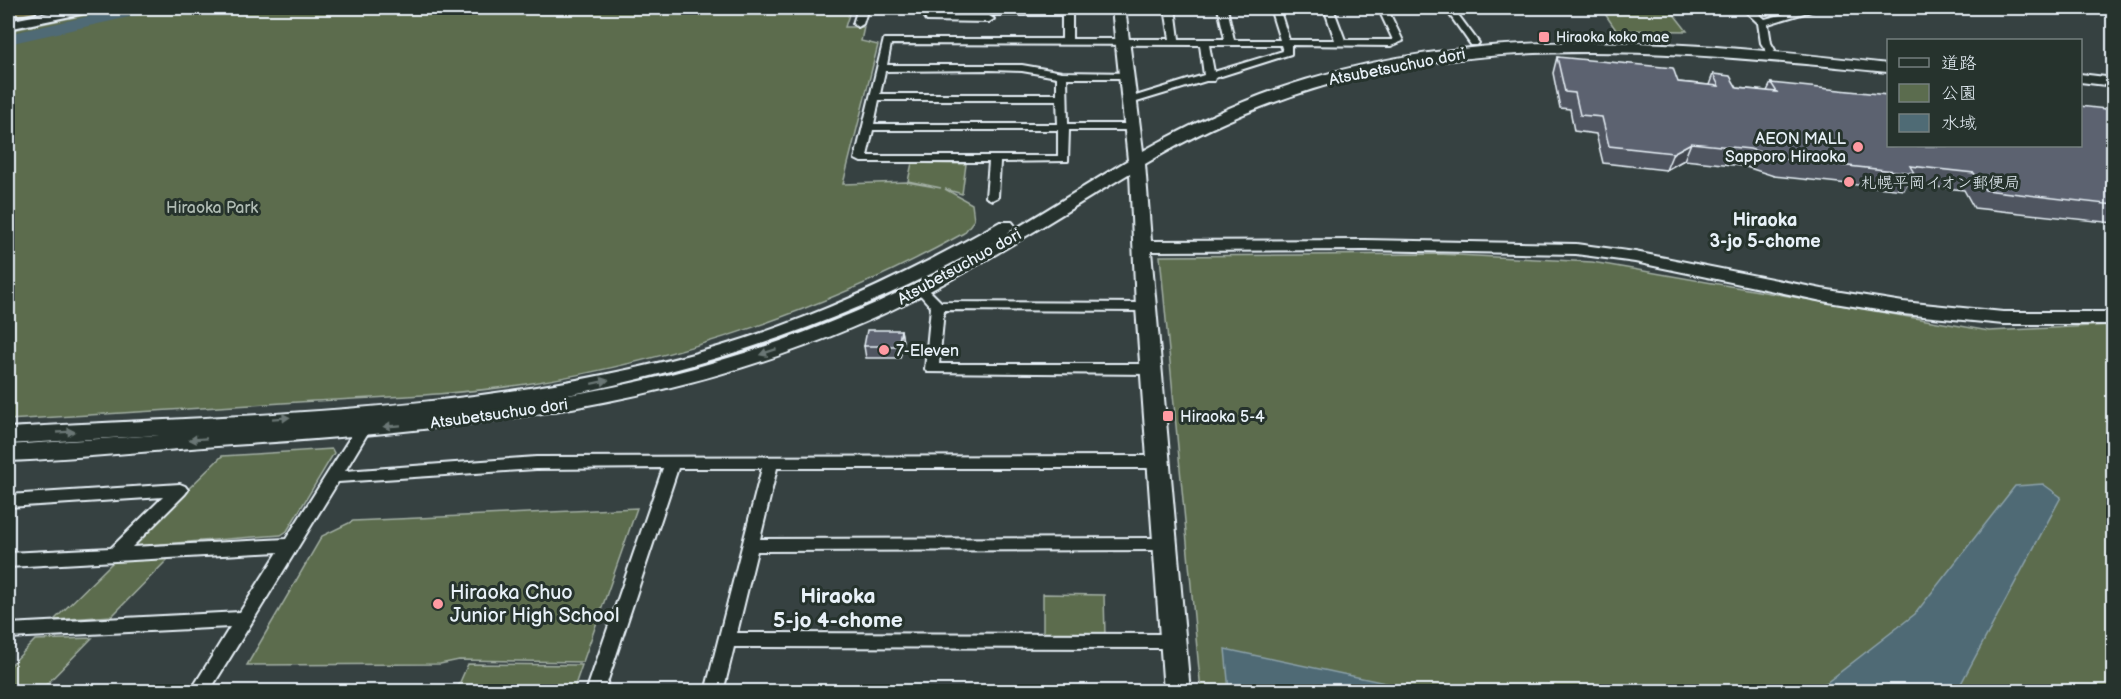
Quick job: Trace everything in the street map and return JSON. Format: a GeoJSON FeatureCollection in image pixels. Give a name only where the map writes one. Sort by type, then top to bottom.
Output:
{"type":"FeatureCollection","features":[{"type":"Feature","properties":{"kind":"highway"},"geometry":{"type":"LineString","coordinates":[[8,12],[29,8]]}},
{"type":"Feature","properties":{"kind":"main road"},"geometry":{"type":"LineString","coordinates":[[8,25],[90,8]]}},
{"type":"Feature","properties":{"kind":"main road"},"geometry":{"type":"LineString","coordinates":[[1118,8],[1124,42],[1143,246],[1145,307],[1177,692]]}},
{"type":"Feature","properties":{"kind":"main road","name":"Atsubetsuchuo dori"},"geometry":{"type":"LineString","coordinates":[[10,451],[369,420],[512,413],[648,386],[711,370],[799,342],[921,289],[989,251],[1197,116],[1290,80],[1391,54],[1474,43],[1579,38],[1652,40],[1887,61]]}},
{"type":"Feature","properties":{"kind":"main road","name":"Atsubetsuchuo dori"},"geometry":{"type":"LineString","coordinates":[[369,420],[602,381],[721,352],[791,329],[874,296],[934,266],[1135,156],[1288,91],[1361,70],[1449,54],[1580,45],[1645,46],[1887,68]]}},
{"type":"Feature","properties":{"kind":"main road"},"geometry":{"type":"LineString","coordinates":[[2082,78],[2114,81]]}},
{"type":"Feature","properties":{"kind":"main road"},"geometry":{"type":"LineString","coordinates":[[2082,86],[2114,88]]}},
{"type":"Feature","properties":{"kind":"main road"},"geometry":{"type":"LineString","coordinates":[[1143,246],[1364,245],[1576,249],[1635,257],[1822,295],[1904,308],[2002,318],[2114,318]]}},
{"type":"Feature","properties":{"kind":"street"},"geometry":{"type":"LineString","coordinates":[[858,24],[863,8]]}},
{"type":"Feature","properties":{"kind":"street"},"geometry":{"type":"LineString","coordinates":[[1170,8],[1175,42]]}},
{"type":"Feature","properties":{"kind":"street"},"geometry":{"type":"LineString","coordinates":[[1223,8],[1230,42]]}},
{"type":"Feature","properties":{"kind":"street"},"geometry":{"type":"LineString","coordinates":[[1130,101],[1288,52],[1275,8]]}},
{"type":"Feature","properties":{"kind":"street"},"geometry":{"type":"LineString","coordinates":[[1329,8],[1341,43]]}},
{"type":"Feature","properties":{"kind":"street"},"geometry":{"type":"LineString","coordinates":[[882,68],[1067,40],[1341,43],[1398,41],[1383,8]]}},
{"type":"Feature","properties":{"kind":"street"},"geometry":{"type":"LineString","coordinates":[[1449,8],[1474,43]]}},
{"type":"Feature","properties":{"kind":"street"},"geometry":{"type":"LineString","coordinates":[[1747,8],[1763,22],[1766,43],[1770,50]]}},
{"type":"Feature","properties":{"kind":"street"},"geometry":{"type":"LineString","coordinates":[[1763,22],[1813,8]]}},
{"type":"Feature","properties":{"kind":"street"},"geometry":{"type":"LineString","coordinates":[[930,19],[989,13],[1067,12],[1067,40]]}},
{"type":"Feature","properties":{"kind":"street"},"geometry":{"type":"LineString","coordinates":[[989,13],[991,51]]}},
{"type":"Feature","properties":{"kind":"street"},"geometry":{"type":"LineString","coordinates":[[1062,75],[1064,159],[861,159],[887,41],[991,51],[1022,68],[1062,75],[1127,75]]}},
{"type":"Feature","properties":{"kind":"street"},"geometry":{"type":"LineString","coordinates":[[1203,42],[1210,78]]}},
{"type":"Feature","properties":{"kind":"street"},"geometry":{"type":"LineString","coordinates":[[875,97],[1063,97]]}},
{"type":"Feature","properties":{"kind":"street"},"geometry":{"type":"LineString","coordinates":[[867,127],[1131,127]]}},
{"type":"Feature","properties":{"kind":"street"},"geometry":{"type":"LineString","coordinates":[[992,197],[995,160]]}},
{"type":"Feature","properties":{"kind":"street"},"geometry":{"type":"LineString","coordinates":[[921,289],[938,306],[1145,307]]}},
{"type":"Feature","properties":{"kind":"street"},"geometry":{"type":"LineString","coordinates":[[938,306],[932,369],[1151,369]]}},
{"type":"Feature","properties":{"kind":"street"},"geometry":{"type":"LineString","coordinates":[[199,692],[369,420]]}},
{"type":"Feature","properties":{"kind":"street"},"geometry":{"type":"LineString","coordinates":[[333,477],[536,463],[1158,462]]}},
{"type":"Feature","properties":{"kind":"street"},"geometry":{"type":"LineString","coordinates":[[595,692],[672,463]]}},
{"type":"Feature","properties":{"kind":"street"},"geometry":{"type":"LineString","coordinates":[[714,692],[771,463]]}},
{"type":"Feature","properties":{"kind":"street"},"geometry":{"type":"LineString","coordinates":[[8,501],[180,490],[116,553]]}},
{"type":"Feature","properties":{"kind":"street"},"geometry":{"type":"LineString","coordinates":[[750,545],[1165,544]]}},
{"type":"Feature","properties":{"kind":"street"},"geometry":{"type":"LineString","coordinates":[[8,560],[292,545]]}},
{"type":"Feature","properties":{"kind":"street"},"geometry":{"type":"LineString","coordinates":[[8,631],[245,619]]}},
{"type":"Feature","properties":{"kind":"street"},"geometry":{"type":"LineString","coordinates":[[726,640],[1172,641]]}},
{"type":"Feature","properties":{"kind":"green space","name":"Hiraoka Park"},"geometry":{"type":"Polygon","coordinates":[[[118,8],[851,8],[845,27],[864,27],[861,41],[878,45],[843,184],[907,182],[941,188],[908,181],[912,163],[966,164],[962,194],[945,189],[972,204],[974,220],[964,233],[913,260],[807,307],[752,328],[696,345],[583,374],[500,388],[447,393],[8,420],[8,31],[118,8]]]}},
{"type":"Feature","properties":{"kind":"green space"},"geometry":{"type":"Polygon","coordinates":[[[1601,8],[1669,8],[1687,31],[1616,30],[1601,8]]]}},
{"type":"Feature","properties":{"kind":"green space"},"geometry":{"type":"Polygon","coordinates":[[[1439,254],[1592,262],[1989,331],[2113,325],[2113,691],[1201,691],[1160,256],[1439,254]]]}},
{"type":"Feature","properties":{"kind":"green space"},"geometry":{"type":"Polygon","coordinates":[[[332,449],[334,453],[287,531],[281,535],[136,546],[135,541],[222,456],[332,449]]]}},
{"type":"Feature","properties":{"kind":"green space","name":"Hiraoka Chuo Junior High School"},"geometry":{"type":"Polygon","coordinates":[[[637,508],[583,662],[459,660],[440,664],[247,665],[322,536],[353,521],[637,508]]]}},
{"type":"Feature","properties":{"kind":"green space"},"geometry":{"type":"Polygon","coordinates":[[[169,558],[112,616],[54,620],[113,562],[169,558]]]}},
{"type":"Feature","properties":{"kind":"green space"},"geometry":{"type":"Polygon","coordinates":[[[1043,594],[1104,595],[1105,636],[1043,634],[1043,594]]]}},
{"type":"Feature","properties":{"kind":"green space"},"geometry":{"type":"Polygon","coordinates":[[[92,638],[40,691],[8,691],[8,668],[35,640],[92,638]]]}},
{"type":"Feature","properties":{"kind":"green space"},"geometry":{"type":"Polygon","coordinates":[[[468,664],[582,665],[573,691],[456,691],[468,664]]]}},
{"type":"Feature","properties":{"kind":"water"},"geometry":{"type":"Polygon","coordinates":[[[2043,484],[2061,497],[1957,691],[1797,691],[1826,683],[1915,614],[2015,486],[2043,484]]]}},
{"type":"Feature","properties":{"kind":"water"},"geometry":{"type":"Polygon","coordinates":[[[1225,649],[1423,691],[1229,691],[1225,649]]]}},
{"type":"Feature","properties":{"kind":"building","name":"AEON MALL Sapporo Hiraoka"},"geometry":{"type":"Polygon","coordinates":[[[1557,57],[1673,68],[1678,82],[1719,86],[1713,74],[1730,76],[1737,88],[1777,92],[1771,83],[1887,95],[1887,147],[2082,147],[2082,106],[2114,110],[2114,205],[1985,190],[1974,173],[1910,166],[1914,173],[1782,159],[1750,149],[1691,143],[1673,153],[1609,146],[1602,117],[1580,115],[1575,93],[1565,92],[1557,57]]]}},
{"type":"Feature","properties":{"kind":"building"},"geometry":{"type":"Polygon","coordinates":[[[867,330],[901,330],[898,346],[864,346],[867,330]]]}},
{"type":"Feature","properties":{"kind":"waterway"},"geometry":{"type":"LineString","coordinates":[[8,39],[147,8]]}},
{"type":"Feature","properties":{"kind":"place","name":"Hiraoka koko mae"},"geometry":{"type":"Point","coordinates":[1544,37]}},
{"type":"Feature","properties":{"kind":"place","name":"AEON MALL Sapporo Hiraoka"},"geometry":{"type":"Point","coordinates":[1858,147]}},
{"type":"Feature","properties":{"kind":"place","name":"札幌平岡イオン郵便局"},"geometry":{"type":"Point","coordinates":[1849,182]}},
{"type":"Feature","properties":{"kind":"place","name":"7-Eleven"},"geometry":{"type":"Point","coordinates":[884,350]}},
{"type":"Feature","properties":{"kind":"place","name":"Hiraoka 5-4"},"geometry":{"type":"Point","coordinates":[1168,416]}},
{"type":"Feature","properties":{"kind":"place","name":"Hiraoka Chuo Junior High School"},"geometry":{"type":"Point","coordinates":[438,604]}},
{"type":"Feature","properties":{"kind":"district","name":"Hiraoka 3-jo 5-chome"},"geometry":{"type":"Point","coordinates":[1765,230]}},
{"type":"Feature","properties":{"kind":"district","name":"Hiraoka 5-jo 4-chome"},"geometry":{"type":"Point","coordinates":[838,608]}}]}
